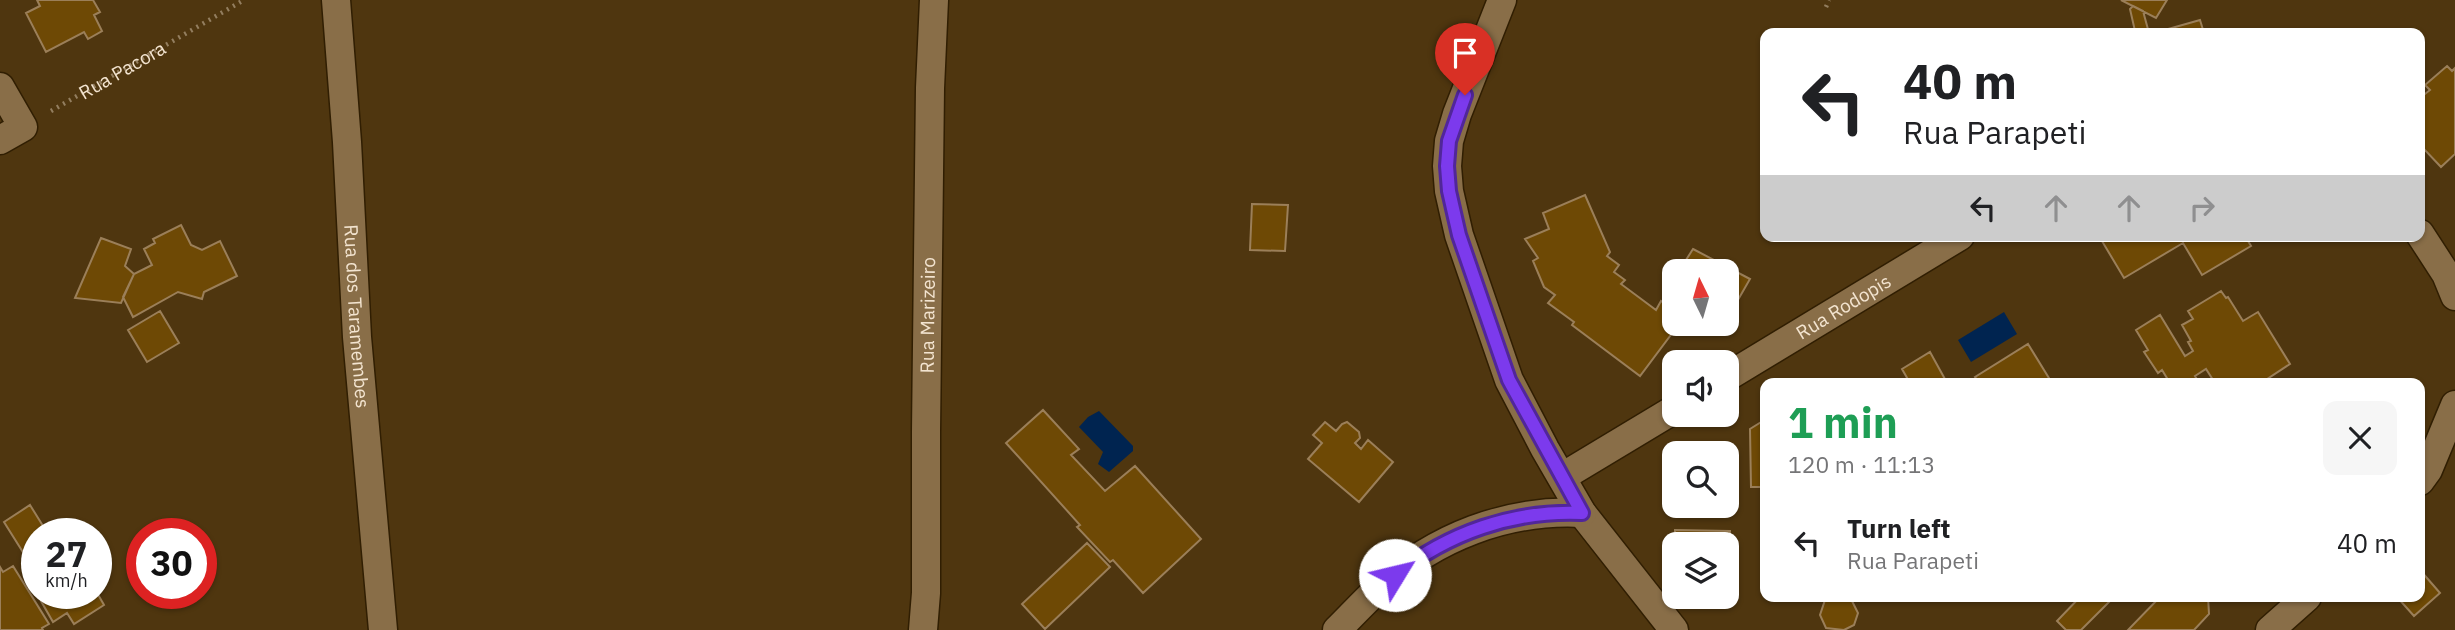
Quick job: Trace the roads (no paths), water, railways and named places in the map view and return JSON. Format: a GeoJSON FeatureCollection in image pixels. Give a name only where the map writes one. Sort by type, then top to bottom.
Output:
{"type":"FeatureCollection","features":[{"type":"Feature","properties":{"kind":"street","name":"Rua dos Taramembes"},"geometry":{"type":"LineString","coordinates":[[336,0],[358,351],[383,630]]}},
{"type":"Feature","properties":{"kind":"street","name":"Rua Marizeiro"},"geometry":{"type":"LineString","coordinates":[[923,630],[926,593],[930,88],[934,0]]}},
{"type":"Feature","properties":{"kind":"street"},"geometry":{"type":"LineString","coordinates":[[1502,0],[1449,141],[1449,191],[1459,235],[1509,380],[1582,513],[1674,630]]}},
{"type":"Feature","properties":{"kind":"street"},"geometry":{"type":"LineString","coordinates":[[0,88],[12,134]]}},
{"type":"Feature","properties":{"kind":"street","name":"Rua Rodopis"},"geometry":{"type":"LineString","coordinates":[[1739,370],[1950,242]]}},
{"type":"Feature","properties":{"kind":"street"},"geometry":{"type":"LineString","coordinates":[[2425,242],[2446,274],[2455,296]]}},
{"type":"Feature","properties":{"kind":"street"},"geometry":{"type":"LineString","coordinates":[[2425,474],[2455,405]]}},
{"type":"Feature","properties":{"kind":"street"},"geometry":{"type":"LineString","coordinates":[[1562,477],[1662,417]]}},
{"type":"Feature","properties":{"kind":"street"},"geometry":{"type":"LineString","coordinates":[[1337,630],[1379,588],[1439,544],[1463,533],[1520,517],[1561,512],[1582,513]]}},
{"type":"Feature","properties":{"kind":"street"},"geometry":{"type":"LineString","coordinates":[[2270,630],[2301,602]]}},
{"type":"Feature","properties":{"kind":"water"},"geometry":{"type":"Polygon","coordinates":[[[2004,312],[2017,334],[1971,362],[1958,340],[2004,312]]]}},
{"type":"Feature","properties":{"kind":"water"},"geometry":{"type":"Polygon","coordinates":[[[1099,411],[1133,446],[1133,451],[1109,472],[1098,464],[1103,452],[1079,427],[1088,417],[1099,411]]]}}]}
